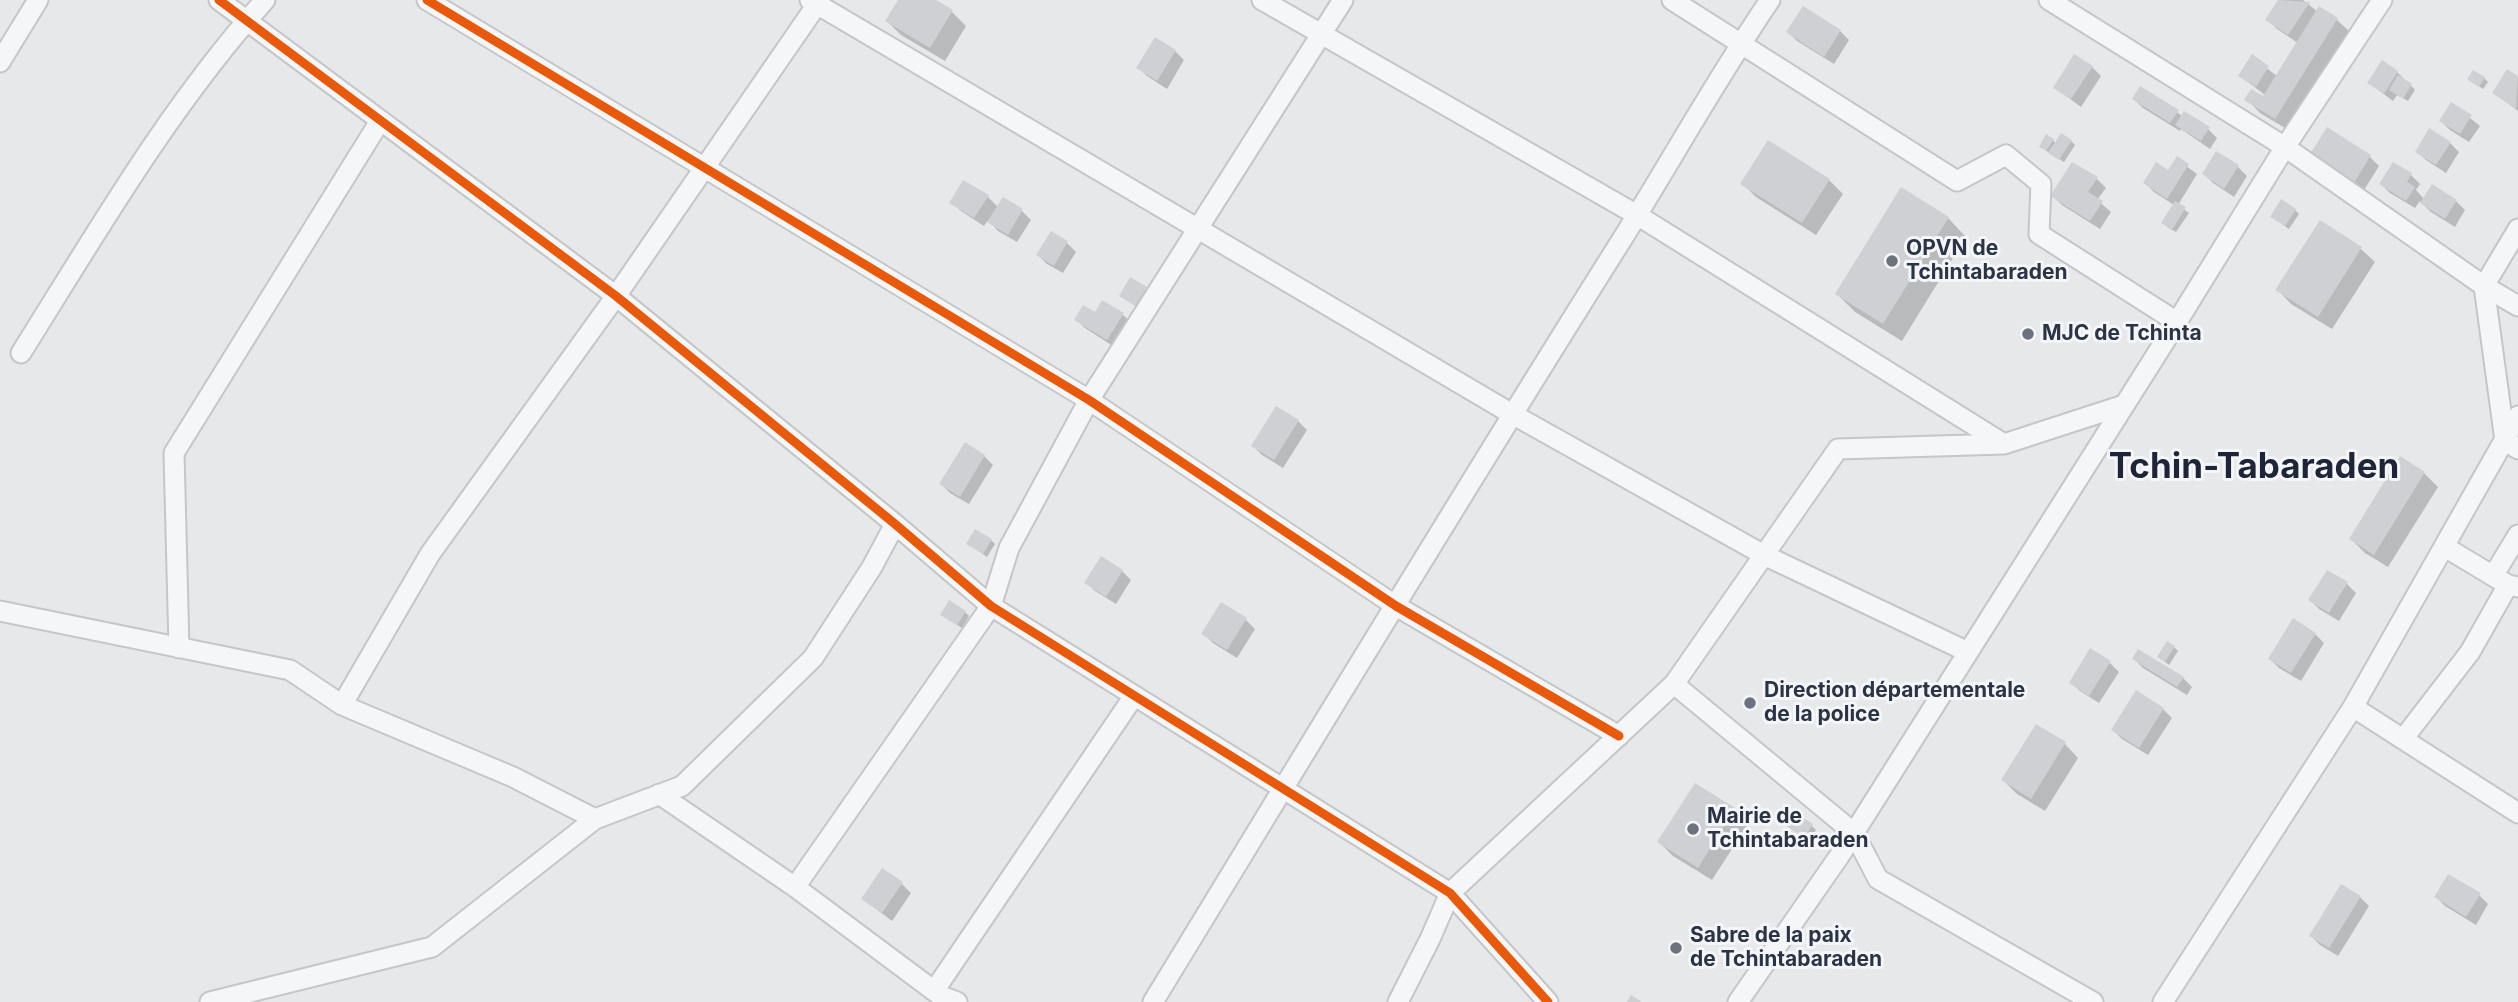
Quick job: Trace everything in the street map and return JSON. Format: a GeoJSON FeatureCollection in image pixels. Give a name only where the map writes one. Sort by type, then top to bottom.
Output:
{"type":"FeatureCollection","features":[{"type":"Feature","properties":{"kind":"street"},"geometry":{"type":"LineString","coordinates":[[0,62],[38,0]]}},
{"type":"Feature","properties":{"kind":"street"},"geometry":{"type":"LineString","coordinates":[[219,0],[616,296],[991,606],[1450,893],[1548,1002]]}},
{"type":"Feature","properties":{"kind":"street"},"geometry":{"type":"LineString","coordinates":[[21,353],[158,135],[265,0]]}},
{"type":"Feature","properties":{"kind":"street"},"geometry":{"type":"LineString","coordinates":[[427,0],[1089,400],[1396,606],[1619,736]]}},
{"type":"Feature","properties":{"kind":"street"},"geometry":{"type":"LineString","coordinates":[[1262,0],[1637,215],[2004,444]]}},
{"type":"Feature","properties":{"kind":"street"},"geometry":{"type":"LineString","coordinates":[[795,887],[991,606],[1009,548],[1089,400],[1343,0]]}},
{"type":"Feature","properties":{"kind":"street"},"geometry":{"type":"LineString","coordinates":[[1672,0],[1957,181],[2006,155],[2041,184],[2039,234],[2177,322]]}},
{"type":"Feature","properties":{"kind":"street"},"geometry":{"type":"LineString","coordinates":[[1153,1002],[1512,414],[1770,0]]}},
{"type":"Feature","properties":{"kind":"street"},"geometry":{"type":"LineString","coordinates":[[2049,0],[2285,147],[2484,286],[2518,306]]}},
{"type":"Feature","properties":{"kind":"street"},"geometry":{"type":"LineString","coordinates":[[1738,1002],[1854,833],[2285,147],[2382,0]]}},
{"type":"Feature","properties":{"kind":"street"},"geometry":{"type":"LineString","coordinates":[[342,705],[430,554],[616,296],[816,1],[1512,414],[1764,555],[1968,652]]}},
{"type":"Feature","properties":{"kind":"street"},"geometry":{"type":"LineString","coordinates":[[179,648],[174,453],[380,121]]}},
{"type":"Feature","properties":{"kind":"street"},"geometry":{"type":"LineString","coordinates":[[2512,445],[2484,286],[2518,229]]}},
{"type":"Feature","properties":{"kind":"street"},"geometry":{"type":"LineString","coordinates":[[1398,1002],[1450,893],[1674,684],[1838,449],[2004,444],[2124,405]]}},
{"type":"Feature","properties":{"kind":"street"},"geometry":{"type":"LineString","coordinates":[[2164,1002],[2353,707],[2445,547],[2512,445],[2518,416]]}},
{"type":"Feature","properties":{"kind":"street"},"geometry":{"type":"LineString","coordinates":[[221,1001],[432,947],[595,819],[682,786],[813,658],[872,567],[895,524]]}},
{"type":"Feature","properties":{"kind":"street"},"geometry":{"type":"LineString","coordinates":[[2403,739],[2470,653],[2506,582],[2518,535]]}},
{"type":"Feature","properties":{"kind":"street"},"geometry":{"type":"LineString","coordinates":[[2445,547],[2506,582]]}},
{"type":"Feature","properties":{"kind":"street"},"geometry":{"type":"LineString","coordinates":[[0,611],[290,670],[342,705],[513,777],[595,819]]}},
{"type":"Feature","properties":{"kind":"street"},"geometry":{"type":"LineString","coordinates":[[1674,684],[1854,833],[1878,879],[2094,1002]]}},
{"type":"Feature","properties":{"kind":"street"},"geometry":{"type":"LineString","coordinates":[[934,990],[1134,696]]}},
{"type":"Feature","properties":{"kind":"street"},"geometry":{"type":"LineString","coordinates":[[2353,707],[2518,813]]}},
{"type":"Feature","properties":{"kind":"street"},"geometry":{"type":"LineString","coordinates":[[659,794],[795,887],[934,990],[957,1002]]}},
{"type":"Feature","properties":{"kind":"building"},"geometry":{"type":"Polygon","coordinates":[[[898,0],[936,0],[953,10],[930,48],[885,21],[898,0]]]}},
{"type":"Feature","properties":{"kind":"building"},"geometry":{"type":"Polygon","coordinates":[[[2278,0],[2310,2],[2288,35],[2265,20],[2278,0]]]}},
{"type":"Feature","properties":{"kind":"building"},"geometry":{"type":"Polygon","coordinates":[[[1803,6],[1841,30],[1824,57],[1786,32],[1803,6]]]}},
{"type":"Feature","properties":{"kind":"building"},"geometry":{"type":"Polygon","coordinates":[[[2319,6],[2338,18],[2275,119],[2244,100],[2251,89],[2263,96],[2319,6]]]}},
{"type":"Feature","properties":{"kind":"building"},"geometry":{"type":"Polygon","coordinates":[[[1155,37],[1176,50],[1157,81],[1136,68],[1155,37]]]}},
{"type":"Feature","properties":{"kind":"building"},"geometry":{"type":"Polygon","coordinates":[[[2074,54],[2093,66],[2071,99],[2053,88],[2074,54]]]}},
{"type":"Feature","properties":{"kind":"building"},"geometry":{"type":"Polygon","coordinates":[[[2252,54],[2269,66],[2256,87],[2238,76],[2252,54]]]}},
{"type":"Feature","properties":{"kind":"building"},"geometry":{"type":"Polygon","coordinates":[[[2382,60],[2398,71],[2384,94],[2367,83],[2382,60]]]}},
{"type":"Feature","properties":{"kind":"building"},"geometry":{"type":"Polygon","coordinates":[[[2507,69],[2518,76],[2516,109],[2492,93],[2507,69]]]}},
{"type":"Feature","properties":{"kind":"building"},"geometry":{"type":"Polygon","coordinates":[[[2473,70],[2485,77],[2479,87],[2467,79],[2473,70]]]}},
{"type":"Feature","properties":{"kind":"building"},"geometry":{"type":"Polygon","coordinates":[[[2398,75],[2412,84],[2403,99],[2389,90],[2398,75]]]}},
{"type":"Feature","properties":{"kind":"building"},"geometry":{"type":"Polygon","coordinates":[[[2140,86],[2179,110],[2170,123],[2132,99],[2140,86]]]}},
{"type":"Feature","properties":{"kind":"building"},"geometry":{"type":"Polygon","coordinates":[[[2451,102],[2472,115],[2460,134],[2439,121],[2451,102]]]}},
{"type":"Feature","properties":{"kind":"building"},"geometry":{"type":"Polygon","coordinates":[[[2184,111],[2210,127],[2201,141],[2175,125],[2184,111]]]}},
{"type":"Feature","properties":{"kind":"building"},"geometry":{"type":"Polygon","coordinates":[[[2327,127],[2371,155],[2354,183],[2310,154],[2327,127]]]}},
{"type":"Feature","properties":{"kind":"building"},"geometry":{"type":"Polygon","coordinates":[[[2429,128],[2451,142],[2436,165],[2415,152],[2429,128]]]}},
{"type":"Feature","properties":{"kind":"building"},"geometry":{"type":"Polygon","coordinates":[[[2061,133],[2072,140],[2059,160],[2048,153],[2061,133]]]}},
{"type":"Feature","properties":{"kind":"building"},"geometry":{"type":"Polygon","coordinates":[[[2046,134],[2054,139],[2046,151],[2039,147],[2046,134]]]}},
{"type":"Feature","properties":{"kind":"building"},"geometry":{"type":"Polygon","coordinates":[[[1768,140],[1830,179],[1802,223],[1740,184],[1768,140]]]}},
{"type":"Feature","properties":{"kind":"building"},"geometry":{"type":"Polygon","coordinates":[[[2216,151],[2239,165],[2224,189],[2202,174],[2216,151]]]}},
{"type":"Feature","properties":{"kind":"building"},"geometry":{"type":"Polygon","coordinates":[[[2177,156],[2189,164],[2167,199],[2143,183],[2156,162],[2168,170],[2177,156]]]}},
{"type":"Feature","properties":{"kind":"building"},"geometry":{"type":"Polygon","coordinates":[[[2072,162],[2098,177],[2088,192],[2103,201],[2090,221],[2050,196],[2072,162]]]}},
{"type":"Feature","properties":{"kind":"building"},"geometry":{"type":"Polygon","coordinates":[[[2393,162],[2412,173],[2407,182],[2415,187],[2406,201],[2379,184],[2393,162]]]}},
{"type":"Feature","properties":{"kind":"building"},"geometry":{"type":"Polygon","coordinates":[[[963,180],[989,195],[974,218],[949,203],[963,180]]]}},
{"type":"Feature","properties":{"kind":"building"},"geometry":{"type":"Polygon","coordinates":[[[2432,184],[2457,200],[2445,219],[2420,203],[2432,184]]]}},
{"type":"Feature","properties":{"kind":"building"},"geometry":{"type":"Polygon","coordinates":[[[1901,187],[1949,217],[1883,324],[1835,294],[1901,187]]]}},
{"type":"Feature","properties":{"kind":"building"},"geometry":{"type":"Polygon","coordinates":[[[1003,197],[1023,209],[1008,235],[987,222],[1003,197]]]}},
{"type":"Feature","properties":{"kind":"building"},"geometry":{"type":"Polygon","coordinates":[[[2281,199],[2296,209],[2285,226],[2270,217],[2281,199]]]}},
{"type":"Feature","properties":{"kind":"building"},"geometry":{"type":"Polygon","coordinates":[[[2175,201],[2186,207],[2172,230],[2161,223],[2175,201]]]}},
{"type":"Feature","properties":{"kind":"building"},"geometry":{"type":"Polygon","coordinates":[[[2320,220],[2362,247],[2318,317],[2275,290],[2320,220]]]}},
{"type":"Feature","properties":{"kind":"building"},"geometry":{"type":"Polygon","coordinates":[[[1051,231],[1068,241],[1054,266],[1036,255],[1051,231]]]}},
{"type":"Feature","properties":{"kind":"building"},"geometry":{"type":"Polygon","coordinates":[[[1130,277],[1147,287],[1135,306],[1119,296],[1130,277]]]}},
{"type":"Feature","properties":{"kind":"building"},"geometry":{"type":"Polygon","coordinates":[[[1102,300],[1124,313],[1107,340],[1074,320],[1083,305],[1095,312],[1102,300]]]}},
{"type":"Feature","properties":{"kind":"building"},"geometry":{"type":"Polygon","coordinates":[[[1276,406],[1299,420],[1274,460],[1251,446],[1276,406]]]}},
{"type":"Feature","properties":{"kind":"building"},"geometry":{"type":"Polygon","coordinates":[[[965,442],[985,455],[960,497],[939,484],[965,442]]]}},
{"type":"Feature","properties":{"kind":"building"},"geometry":{"type":"Polygon","coordinates":[[[2400,456],[2425,472],[2374,555],[2349,539],[2400,456]]]}},
{"type":"Feature","properties":{"kind":"building"},"geometry":{"type":"Polygon","coordinates":[[[975,529],[992,539],[983,554],[966,544],[975,529]]]}},
{"type":"Feature","properties":{"kind":"building"},"geometry":{"type":"Polygon","coordinates":[[[1101,556],[1123,570],[1106,597],[1084,583],[1101,556]]]}},
{"type":"Feature","properties":{"kind":"building"},"geometry":{"type":"Polygon","coordinates":[[[2327,570],[2348,582],[2329,613],[2308,600],[2327,570]]]}},
{"type":"Feature","properties":{"kind":"building"},"geometry":{"type":"Polygon","coordinates":[[[949,600],[966,611],[957,625],[940,615],[949,600]]]}},
{"type":"Feature","properties":{"kind":"building"},"geometry":{"type":"Polygon","coordinates":[[[1221,602],[1247,618],[1227,650],[1201,634],[1221,602]]]}},
{"type":"Feature","properties":{"kind":"building"},"geometry":{"type":"Polygon","coordinates":[[[2293,618],[2316,633],[2291,673],[2268,659],[2293,618]]]}},
{"type":"Feature","properties":{"kind":"building"},"geometry":{"type":"Polygon","coordinates":[[[2167,641],[2175,646],[2165,662],[2157,657],[2167,641]]]}},
{"type":"Feature","properties":{"kind":"building"},"geometry":{"type":"Polygon","coordinates":[[[2090,648],[2111,661],[2089,696],[2069,683],[2090,648]]]}},
{"type":"Feature","properties":{"kind":"building"},"geometry":{"type":"Polygon","coordinates":[[[2138,649],[2184,677],[2177,687],[2132,659],[2138,649]]]}},
{"type":"Feature","properties":{"kind":"building"},"geometry":{"type":"Polygon","coordinates":[[[2136,690],[2164,708],[2139,748],[2111,730],[2136,690]]]}},
{"type":"Feature","properties":{"kind":"building"},"geometry":{"type":"Polygon","coordinates":[[[2036,724],[2066,742],[2031,799],[2001,780],[2036,724]]]}},
{"type":"Feature","properties":{"kind":"building"},"geometry":{"type":"Polygon","coordinates":[[[1695,783],[1735,808],[1698,868],[1657,842],[1695,783]]]}},
{"type":"Feature","properties":{"kind":"building"},"geometry":{"type":"Polygon","coordinates":[[[1795,813],[1813,824],[1804,838],[1786,826],[1795,813]]]}},
{"type":"Feature","properties":{"kind":"building"},"geometry":{"type":"Polygon","coordinates":[[[882,868],[903,882],[882,913],[861,899],[882,868]]]}},
{"type":"Feature","properties":{"kind":"building"},"geometry":{"type":"Polygon","coordinates":[[[2448,874],[2481,893],[2466,917],[2434,897],[2448,874]]]}},
{"type":"Feature","properties":{"kind":"building"},"geometry":{"type":"Polygon","coordinates":[[[2341,884],[2361,896],[2329,948],[2309,936],[2341,884]]]}},
{"type":"Feature","properties":{"kind":"building"},"geometry":{"type":"Polygon","coordinates":[[[1631,995],[1642,1002],[1627,1002],[1631,995]]]}},
{"type":"Feature","properties":{"kind":"cycle path"},"geometry":{"type":"LineString","coordinates":[[219,0],[616,296],[991,606],[1450,893],[1548,1002]]}},
{"type":"Feature","properties":{"kind":"cycle path"},"geometry":{"type":"LineString","coordinates":[[427,0],[1089,400],[1396,606],[1619,736]]}},
{"type":"Feature","properties":{"kind":"place","name":"OPVN de Tchintabaraden"},"geometry":{"type":"Point","coordinates":[1892,261]}},
{"type":"Feature","properties":{"kind":"place","name":"MJC de Tchinta"},"geometry":{"type":"Point","coordinates":[2028,334]}},
{"type":"Feature","properties":{"kind":"place","name":"Direction départementale de la police"},"geometry":{"type":"Point","coordinates":[1750,703]}},
{"type":"Feature","properties":{"kind":"place","name":"Mairie de Tchintabaraden"},"geometry":{"type":"Point","coordinates":[1693,829]}},
{"type":"Feature","properties":{"kind":"place","name":"Sabre de la paix de Tchintabaraden"},"geometry":{"type":"Point","coordinates":[1676,948]}},
{"type":"Feature","properties":{"kind":"district","name":"Tchin-Tabaraden"},"geometry":{"type":"Point","coordinates":[2254,467]}}]}
